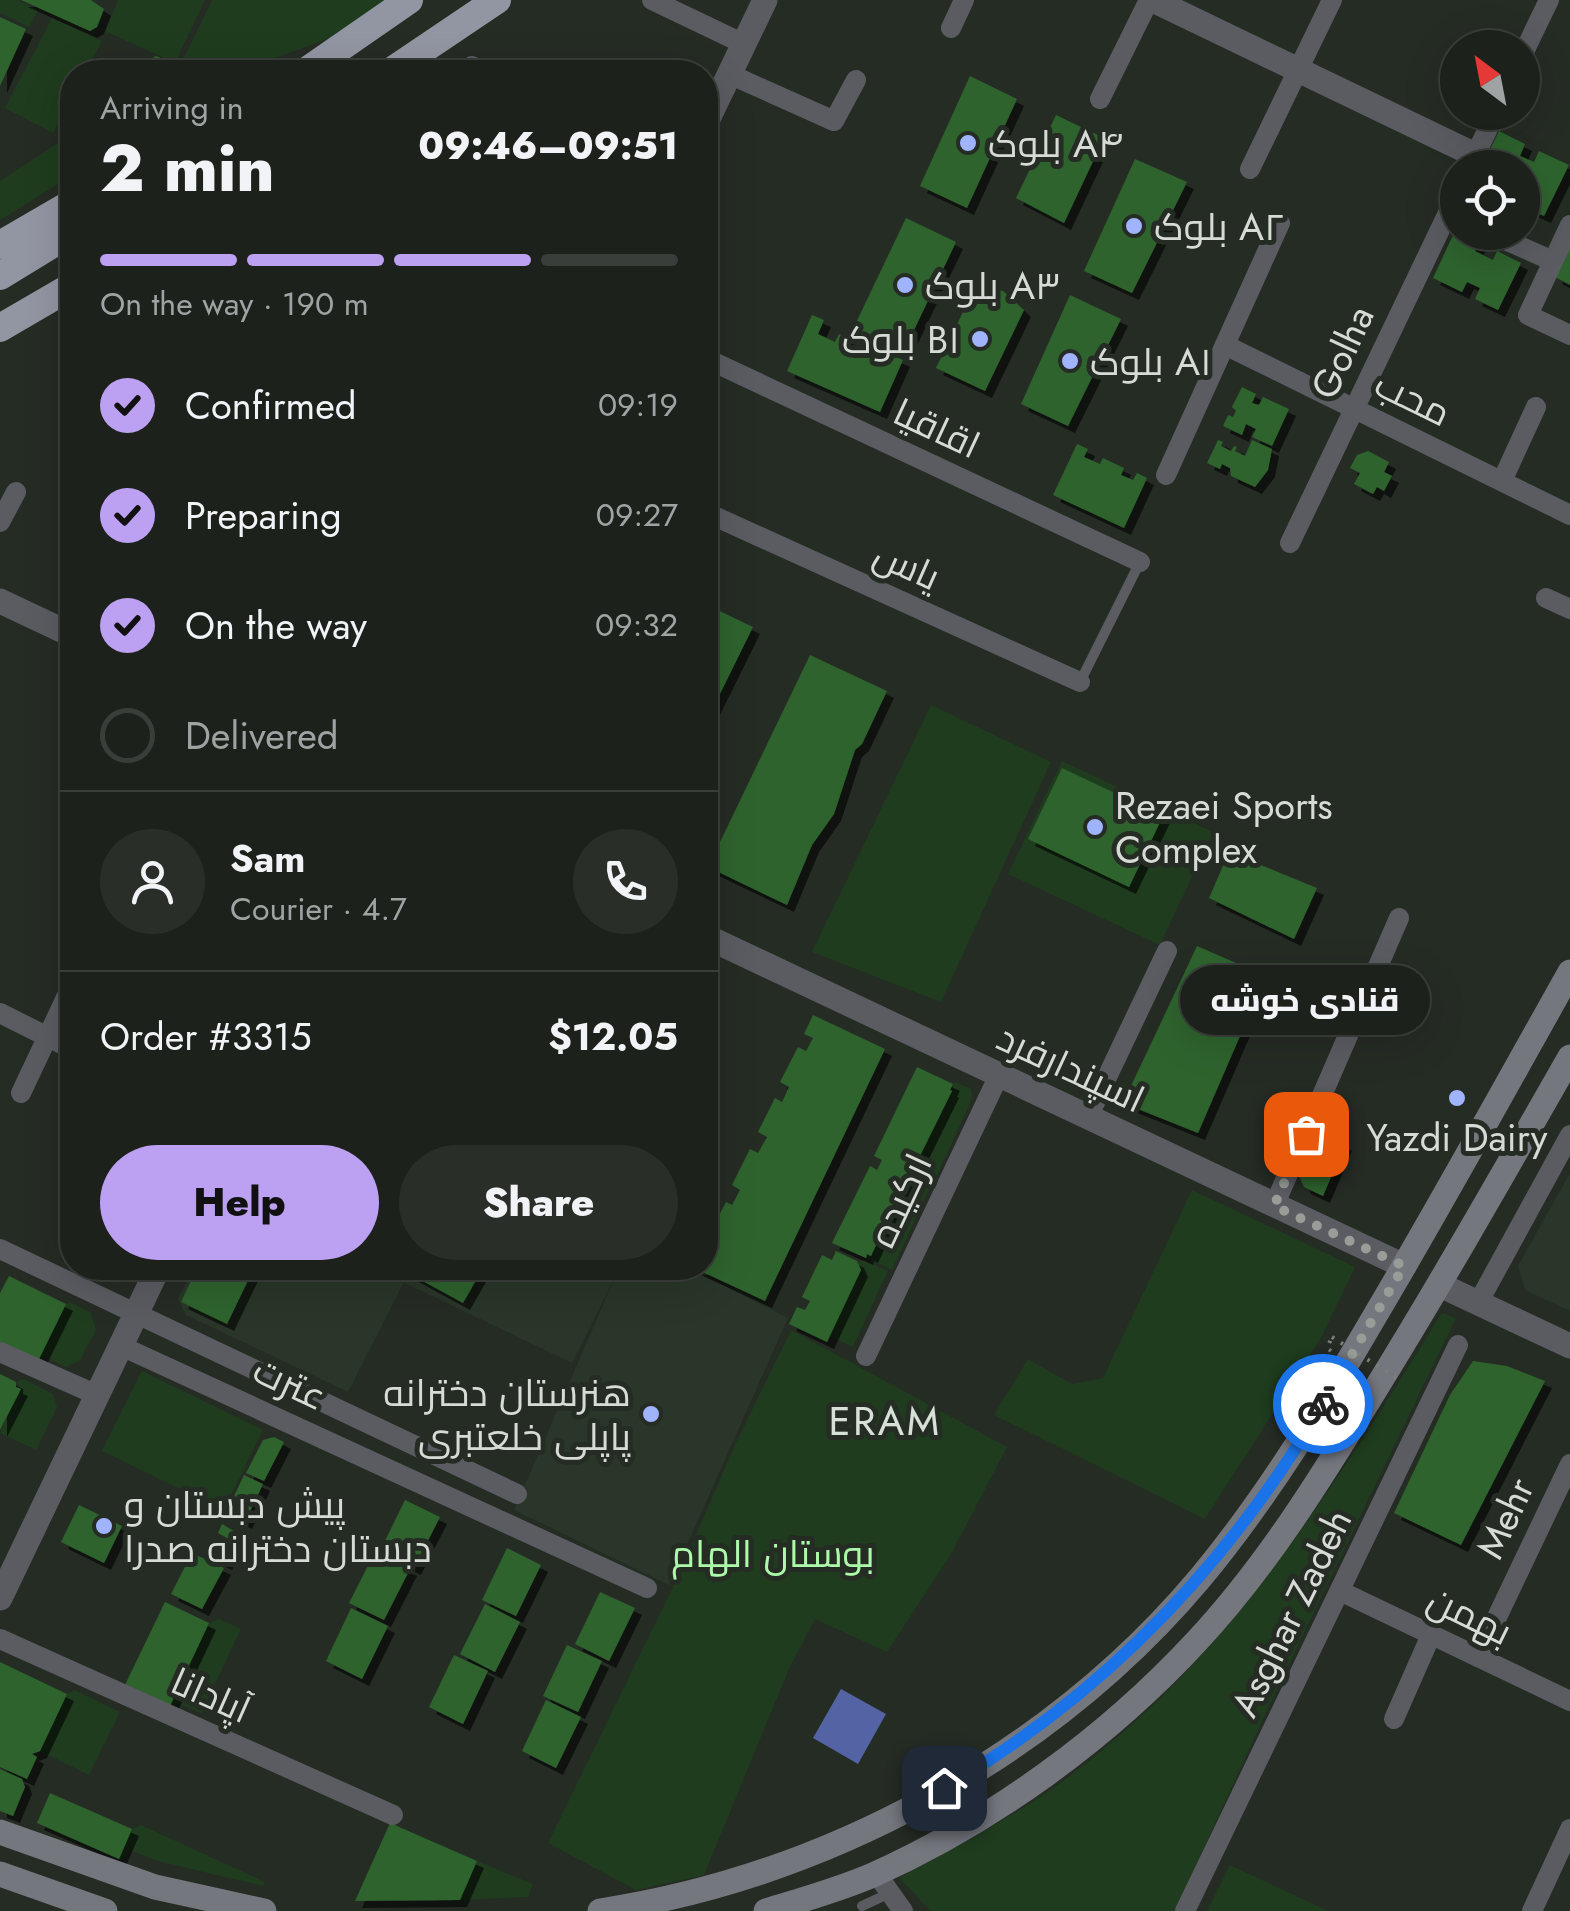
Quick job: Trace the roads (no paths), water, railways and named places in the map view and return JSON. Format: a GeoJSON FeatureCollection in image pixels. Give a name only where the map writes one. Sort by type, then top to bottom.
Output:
{"type":"FeatureCollection","features":[{"type":"Feature","properties":{"kind":"highway"},"geometry":{"type":"LineString","coordinates":[[322,60],[409,0]]}},
{"type":"Feature","properties":{"kind":"highway"},"geometry":{"type":"LineString","coordinates":[[408,60],[497,0]]}},
{"type":"Feature","properties":{"kind":"highway"},"geometry":{"type":"LineString","coordinates":[[314,60],[356,36]]}},
{"type":"Feature","properties":{"kind":"highway"},"geometry":{"type":"LineString","coordinates":[[0,245],[60,210]]}},
{"type":"Feature","properties":{"kind":"highway"},"geometry":{"type":"LineString","coordinates":[[0,276],[60,239]]}},
{"type":"Feature","properties":{"kind":"highway"},"geometry":{"type":"LineString","coordinates":[[0,328],[60,293]]}},
{"type":"Feature","properties":{"kind":"main road"},"geometry":{"type":"LineString","coordinates":[[600,1911],[649,1904],[715,1886],[806,1855],[873,1826],[998,1756],[1067,1706],[1152,1629],[1199,1578],[1258,1503],[1314,1419],[1570,972]]}},
{"type":"Feature","properties":{"kind":"main road"},"geometry":{"type":"LineString","coordinates":[[766,1911],[838,1889],[882,1884],[942,1838],[1061,1763],[1133,1704],[1195,1643],[1303,1507],[1440,1285],[1570,1058]]}},
{"type":"Feature","properties":{"kind":"main road"},"geometry":{"type":"LineString","coordinates":[[0,1832],[154,1887],[264,1911]]}},
{"type":"Feature","properties":{"kind":"main road"},"geometry":{"type":"LineString","coordinates":[[0,1874],[106,1911]]}},
{"type":"Feature","properties":{"kind":"street"},"geometry":{"type":"LineString","coordinates":[[652,0],[744,44]]}},
{"type":"Feature","properties":{"kind":"street"},"geometry":{"type":"LineString","coordinates":[[718,98],[765,0]]}},
{"type":"Feature","properties":{"kind":"street"},"geometry":{"type":"LineString","coordinates":[[951,28],[964,0]]}},
{"type":"Feature","properties":{"kind":"street"},"geometry":{"type":"LineString","coordinates":[[1100,99],[1151,0],[1299,70],[1449,150]]}},
{"type":"Feature","properties":{"kind":"street"},"geometry":{"type":"LineString","coordinates":[[1250,169],[1332,0]]}},
{"type":"Feature","properties":{"kind":"street"},"geometry":{"type":"LineString","coordinates":[[1535,30],[1549,0]]}},
{"type":"Feature","properties":{"kind":"street"},"geometry":{"type":"LineString","coordinates":[[730,74],[834,122],[856,80]]}},
{"type":"Feature","properties":{"kind":"street"},"geometry":{"type":"LineString","coordinates":[[1166,475],[1280,223]]}},
{"type":"Feature","properties":{"kind":"street"},"geometry":{"type":"LineString","coordinates":[[1570,225],[1528,315],[1570,334]]}},
{"type":"Feature","properties":{"kind":"street","name":"Golha"},"geometry":{"type":"LineString","coordinates":[[1290,543],[1440,240]]}},
{"type":"Feature","properties":{"kind":"street"},"geometry":{"type":"LineString","coordinates":[[1528,250],[1553,261]]}},
{"type":"Feature","properties":{"kind":"street","name":"محب"},"geometry":{"type":"LineString","coordinates":[[1225,345],[1570,515]]}},
{"type":"Feature","properties":{"kind":"street","name":"اقاقیا"},"geometry":{"type":"LineString","coordinates":[[718,364],[1140,562]]}},
{"type":"Feature","properties":{"kind":"street"},"geometry":{"type":"LineString","coordinates":[[1502,481],[1536,407]]}},
{"type":"Feature","properties":{"kind":"street"},"geometry":{"type":"LineString","coordinates":[[0,522],[16,492]]}},
{"type":"Feature","properties":{"kind":"street","name":"یاس"},"geometry":{"type":"LineString","coordinates":[[718,518],[1080,682]]}},
{"type":"Feature","properties":{"kind":"street"},"geometry":{"type":"LineString","coordinates":[[1546,598],[1570,609]]}},
{"type":"Feature","properties":{"kind":"street"},"geometry":{"type":"LineString","coordinates":[[0,601],[60,630]]}},
{"type":"Feature","properties":{"kind":"street"},"geometry":{"type":"LineString","coordinates":[[1274,1206],[1399,918]]}},
{"type":"Feature","properties":{"kind":"street","name":"اسپندارفرد"},"geometry":{"type":"LineString","coordinates":[[718,942],[1404,1266]]}},
{"type":"Feature","properties":{"kind":"street"},"geometry":{"type":"LineString","coordinates":[[1088,1117],[1167,950]]}},
{"type":"Feature","properties":{"kind":"street"},"geometry":{"type":"LineString","coordinates":[[21,1094],[60,1010]]}},
{"type":"Feature","properties":{"kind":"street"},"geometry":{"type":"LineString","coordinates":[[0,1013],[60,1043]]}},
{"type":"Feature","properties":{"kind":"street","name":"ارکیده"},"geometry":{"type":"LineString","coordinates":[[866,1356],[998,1075]]}},
{"type":"Feature","properties":{"kind":"street"},"geometry":{"type":"LineString","coordinates":[[1478,1303],[1570,1135]]}},
{"type":"Feature","properties":{"kind":"street"},"geometry":{"type":"LineString","coordinates":[[0,1249],[60,1277]]}},
{"type":"Feature","properties":{"kind":"street"},"geometry":{"type":"LineString","coordinates":[[67,1280],[517,1494]]}},
{"type":"Feature","properties":{"kind":"street"},"geometry":{"type":"LineString","coordinates":[[0,1598],[152,1280]]}},
{"type":"Feature","properties":{"kind":"street"},"geometry":{"type":"LineString","coordinates":[[1440,1285],[1570,1346]]}},
{"type":"Feature","properties":{"kind":"street","name":"Asghar Zadeh"},"geometry":{"type":"LineString","coordinates":[[1185,1911],[1458,1345]]}},
{"type":"Feature","properties":{"kind":"street","name":"عترت"},"geometry":{"type":"LineString","coordinates":[[121,1346],[646,1588]]}},
{"type":"Feature","properties":{"kind":"street"},"geometry":{"type":"LineString","coordinates":[[0,1352],[97,1394]]}},
{"type":"Feature","properties":{"kind":"street","name":"Mehr"},"geometry":{"type":"LineString","coordinates":[[1478,1657],[1570,1464]]}},
{"type":"Feature","properties":{"kind":"street","name":"بهمن"},"geometry":{"type":"LineString","coordinates":[[1340,1591],[1570,1701]]}},
{"type":"Feature","properties":{"kind":"street"},"geometry":{"type":"LineString","coordinates":[[1394,1718],[1431,1635]]}},
{"type":"Feature","properties":{"kind":"street","name":"آپادانا"},"geometry":{"type":"LineString","coordinates":[[0,1640],[393,1815]]}},
{"type":"Feature","properties":{"kind":"street"},"geometry":{"type":"LineString","coordinates":[[1532,1911],[1570,1830]]}},
{"type":"Feature","properties":{"kind":"street"},"geometry":{"type":"LineString","coordinates":[[882,1884],[903,1911]]}},
{"type":"Feature","properties":{"kind":"lane"},"geometry":{"type":"LineString","coordinates":[[1080,682],[1140,562]]}},
{"type":"Feature","properties":{"kind":"lane"},"geometry":{"type":"LineString","coordinates":[[848,1911],[863,1908],[882,1884]]}},
{"type":"Feature","properties":{"kind":"water"},"geometry":{"type":"Polygon","coordinates":[[[841,1689],[886,1714],[858,1764],[813,1738],[841,1689]]]}},
{"type":"Feature","properties":{"kind":"place","name":"بلوک A۴"},"geometry":{"type":"Point","coordinates":[968,143]}},
{"type":"Feature","properties":{"kind":"place","name":"بلوک A۲"},"geometry":{"type":"Point","coordinates":[1134,226]}},
{"type":"Feature","properties":{"kind":"place","name":"بلوک A۳"},"geometry":{"type":"Point","coordinates":[905,285]}},
{"type":"Feature","properties":{"kind":"place","name":"بلوک B۱"},"geometry":{"type":"Point","coordinates":[980,339]}},
{"type":"Feature","properties":{"kind":"place","name":"بلوک A۱"},"geometry":{"type":"Point","coordinates":[1070,361]}},
{"type":"Feature","properties":{"kind":"place","name":"Rezaei Sports Complex"},"geometry":{"type":"Point","coordinates":[1095,827]}},
{"type":"Feature","properties":{"kind":"place","name":"Yazdi Dairy"},"geometry":{"type":"Point","coordinates":[1457,1098]}},
{"type":"Feature","properties":{"kind":"place","name":"قنادی خوشه"},"geometry":{"type":"Point","coordinates":[1306,1134]}},
{"type":"Feature","properties":{"kind":"place","name":"هنرستان دخترانه پاپلی خلعتبری"},"geometry":{"type":"Point","coordinates":[651,1414]}},
{"type":"Feature","properties":{"kind":"place","name":"پیش دبستان و دبستان دخترانه صدرا"},"geometry":{"type":"Point","coordinates":[104,1526]}},
{"type":"Feature","properties":{"kind":"district","name":"ERAM"},"geometry":{"type":"Point","coordinates":[885,1421]}},
{"type":"Feature","properties":{"kind":"park label","name":"بوستان الهام"},"geometry":{"type":"Point","coordinates":[773,1553]}}]}
